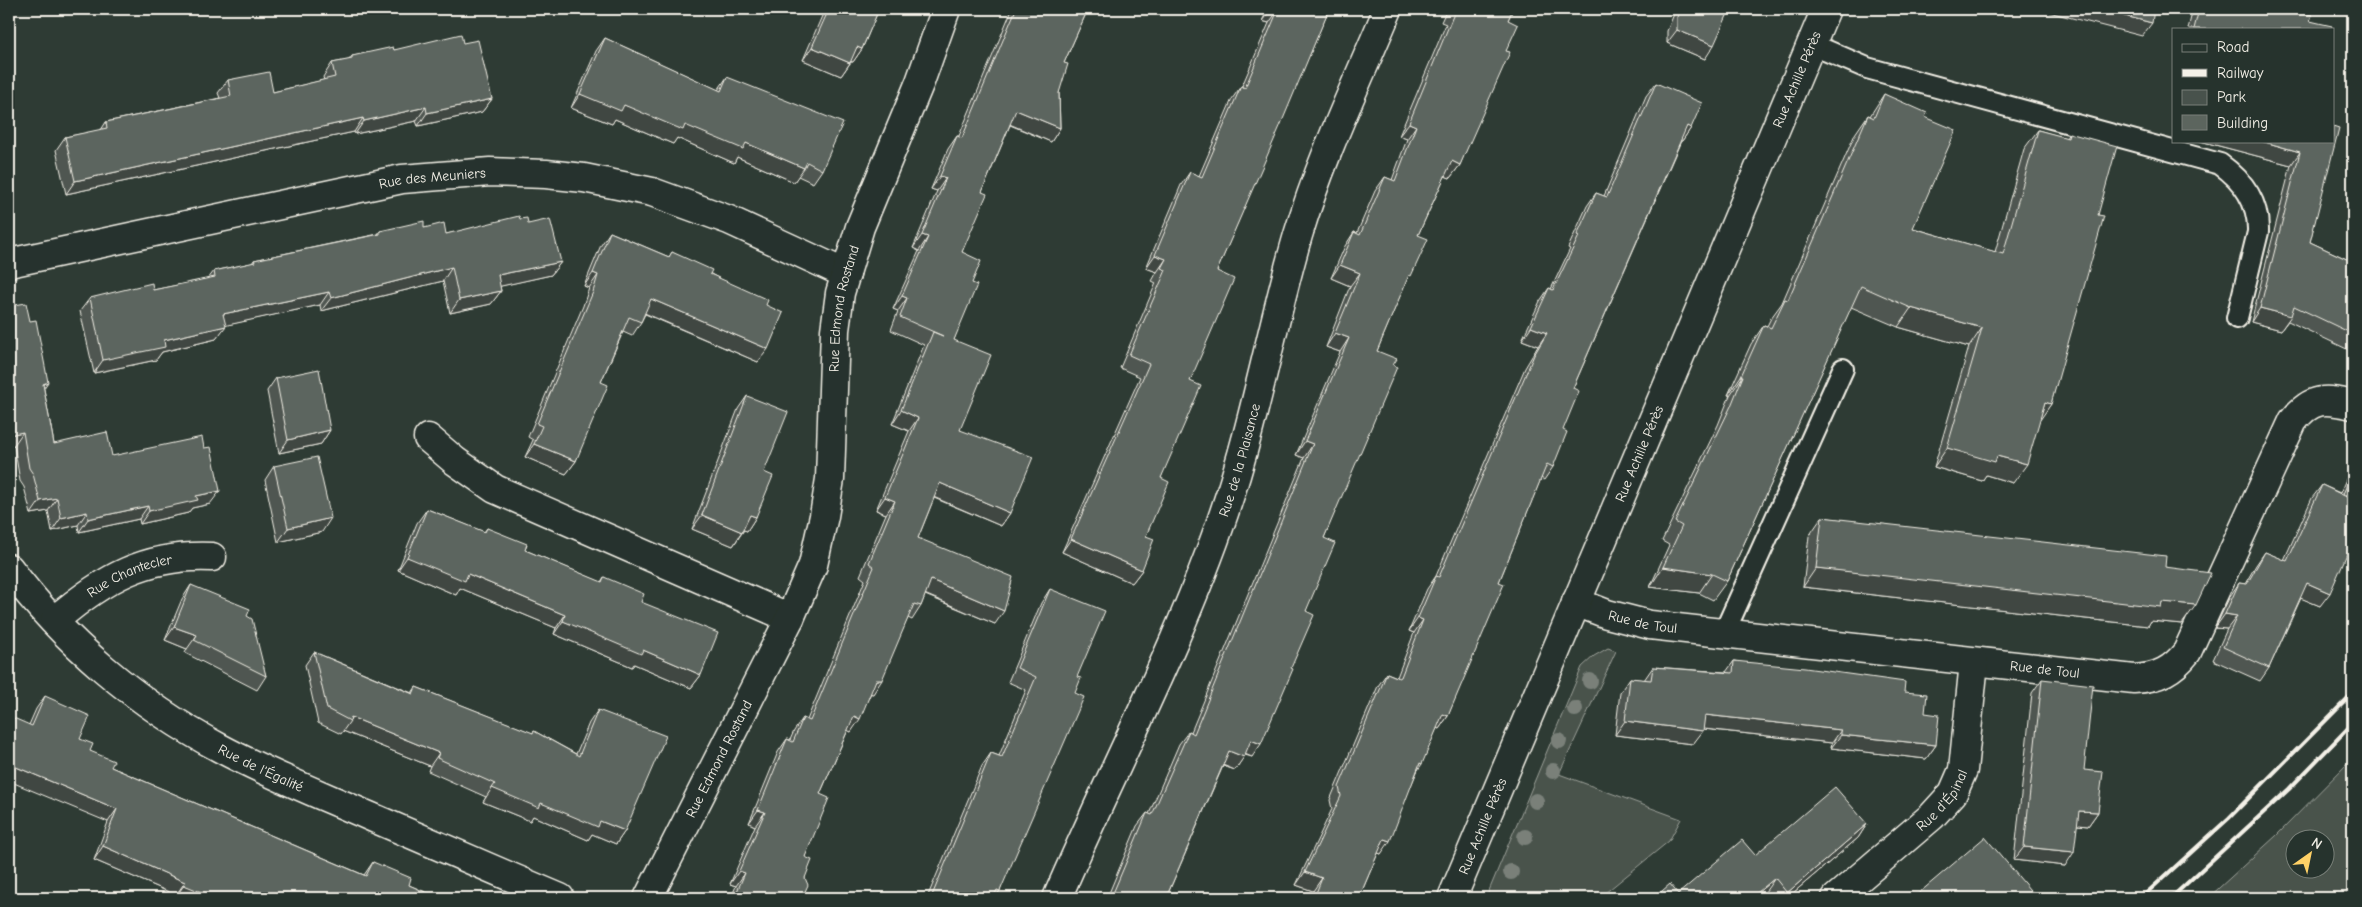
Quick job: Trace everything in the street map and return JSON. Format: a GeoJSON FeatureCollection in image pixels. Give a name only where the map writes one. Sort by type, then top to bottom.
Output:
{"type":"FeatureCollection","features":[{"type":"Feature","properties":{"kind":"street","name":"Rue Edmond Rostand"},"geometry":{"type":"LineString","coordinates":[[648,898],[790,618],[813,565],[824,516],[830,470],[835,330],[846,274],[860,227],[920,82],[946,9]]}},
{"type":"Feature","properties":{"kind":"street","name":"Rue de la Plaisance"},"geometry":{"type":"LineString","coordinates":[[1057,898],[1176,635],[1224,515],[1254,413],[1298,235],[1315,184],[1388,9]]}},
{"type":"Feature","properties":{"kind":"street","name":"Rue Achille Pérès"},"geometry":{"type":"LineString","coordinates":[[1452,898],[1826,9]]}},
{"type":"Feature","properties":{"kind":"street","name":"Rue des Meuniers"},"geometry":{"type":"LineString","coordinates":[[9,263],[402,179],[490,172],[546,174],[584,178],[652,192],[729,220],[846,274]]}},
{"type":"Feature","properties":{"kind":"street","name":"Rue de Toul"},"geometry":{"type":"LineString","coordinates":[[1576,602],[1631,621],[1974,662],[2147,679],[2165,673],[2177,665],[2187,652],[2293,421],[2301,411],[2316,402],[2329,400],[2353,405]]}},
{"type":"Feature","properties":{"kind":"street"},"geometry":{"type":"LineString","coordinates":[[428,438],[454,461],[495,489],[790,618]]}},
{"type":"Feature","properties":{"kind":"street","name":"Rue Chantecler"},"geometry":{"type":"LineString","coordinates":[[55,620],[105,582],[134,567],[182,557],[212,557]]}},
{"type":"Feature","properties":{"kind":"street","name":"Rue de l'Égalité"},"geometry":{"type":"LineString","coordinates":[[9,568],[55,620],[124,685],[168,717],[220,748],[276,776],[560,898]]}},
{"type":"Feature","properties":{"kind":"street","name":"Rue d'Épinal"},"geometry":{"type":"LineString","coordinates":[[1836,898],[1932,816],[1953,793],[1962,770],[1974,662]]}},
{"type":"Feature","properties":{"kind":"lane"},"geometry":{"type":"LineString","coordinates":[[1812,44],[1867,68],[2220,164],[2246,188],[2258,219],[2258,232],[2238,318]]}},
{"type":"Feature","properties":{"kind":"lane"},"geometry":{"type":"LineString","coordinates":[[1724,633],[1843,369]]}},
{"type":"Feature","properties":{"kind":"green space"},"geometry":{"type":"Polygon","coordinates":[[[1608,648],[1616,651],[1559,774],[1681,819],[1669,841],[1599,898],[1486,898],[1582,667],[1594,656],[1608,648]]]}},
{"type":"Feature","properties":{"kind":"green space"},"geometry":{"type":"Polygon","coordinates":[[[2353,758],[2353,898],[2208,898],[2276,836],[2353,758]]]}},
{"type":"Feature","properties":{"kind":"building"},"geometry":{"type":"Polygon","coordinates":[[[829,9],[879,9],[862,49],[857,47],[850,63],[812,47],[829,9]]]}},
{"type":"Feature","properties":{"kind":"building"},"geometry":{"type":"Polygon","coordinates":[[[1016,9],[1088,9],[1064,63],[1068,64],[1059,93],[1060,128],[1016,110],[982,192],[987,194],[962,252],[981,261],[972,283],[977,285],[954,340],[991,355],[960,430],[1033,457],[1010,513],[940,483],[918,538],[1013,577],[1004,611],[931,580],[921,606],[914,604],[882,680],[876,680],[860,719],[854,716],[820,794],[829,798],[805,857],[812,860],[805,878],[808,885],[802,898],[740,898],[735,896],[745,873],[739,871],[765,812],[758,810],[787,739],[793,742],[803,718],[810,721],[874,567],[869,563],[895,501],[885,497],[918,418],[901,410],[933,332],[943,336],[900,317],[907,298],[902,296],[928,237],[922,235],[946,178],[940,176],[957,136],[962,138],[1016,9]]]}},
{"type":"Feature","properties":{"kind":"building"},"geometry":{"type":"Polygon","coordinates":[[[1274,9],[1329,9],[1217,271],[1234,279],[1190,381],[1201,386],[1161,478],[1169,482],[1146,536],[1154,539],[1142,570],[1071,539],[1149,364],[1129,355],[1166,270],[1161,268],[1166,259],[1155,255],[1190,172],[1202,177],[1241,86],[1245,88],[1278,10],[1274,9]]]}},
{"type":"Feature","properties":{"kind":"building"},"geometry":{"type":"Polygon","coordinates":[[[1451,9],[1513,9],[1508,20],[1518,25],[1506,51],[1510,52],[1460,165],[1452,161],[1418,235],[1428,239],[1411,276],[1409,275],[1377,351],[1397,359],[1393,365],[1397,367],[1324,538],[1335,543],[1306,611],[1314,615],[1261,744],[1251,740],[1244,757],[1229,751],[1166,898],[1111,898],[1147,813],[1152,815],[1189,731],[1194,734],[1313,444],[1305,441],[1349,338],[1335,333],[1360,273],[1340,265],[1354,232],[1360,235],[1385,177],[1395,181],[1416,126],[1409,123],[1455,11],[1451,9]]]}},
{"type":"Feature","properties":{"kind":"building"},"geometry":{"type":"Polygon","coordinates":[[[1680,9],[1730,9],[1714,45],[1677,30],[1677,17],[1680,9]]]}},
{"type":"Feature","properties":{"kind":"building"},"geometry":{"type":"Polygon","coordinates":[[[2098,9],[2154,9],[2152,23],[2098,9]]]}},
{"type":"Feature","properties":{"kind":"building"},"geometry":{"type":"Polygon","coordinates":[[[2199,9],[2286,9],[2312,15],[2310,21],[2332,26],[2331,28],[2194,28],[2199,9]]]}},
{"type":"Feature","properties":{"kind":"building"},"geometry":{"type":"Polygon","coordinates":[[[461,34],[463,43],[478,40],[492,99],[427,113],[426,107],[364,121],[363,118],[75,181],[65,137],[107,128],[106,122],[231,96],[228,80],[269,72],[273,92],[335,77],[332,63],[352,59],[352,56],[393,47],[394,50],[461,34]]]}},
{"type":"Feature","properties":{"kind":"building"},"geometry":{"type":"Polygon","coordinates":[[[605,38],[721,91],[727,77],[843,123],[822,170],[807,162],[804,168],[746,143],[743,149],[685,125],[683,130],[624,105],[621,111],[580,94],[605,38]]]}},
{"type":"Feature","properties":{"kind":"building"},"geometry":{"type":"Polygon","coordinates":[[[1656,83],[1702,103],[1691,128],[1687,126],[1573,388],[1579,391],[1563,430],[1567,432],[1553,467],[1547,464],[1499,582],[1504,584],[1448,716],[1443,714],[1422,764],[1420,763],[1390,841],[1384,839],[1359,898],[1314,898],[1322,878],[1305,872],[1341,796],[1339,787],[1387,673],[1399,678],[1401,677],[1423,620],[1418,618],[1436,576],[1439,577],[1534,355],[1547,333],[1531,327],[1549,288],[1553,290],[1579,236],[1577,235],[1596,193],[1607,197],[1656,83]]]}},
{"type":"Feature","properties":{"kind":"building"},"geometry":{"type":"Polygon","coordinates":[[[1884,94],[1927,113],[1925,117],[1956,130],[1913,228],[2003,254],[2038,130],[2068,138],[2069,133],[2117,146],[2098,215],[2104,216],[2051,404],[2045,402],[2027,464],[1997,456],[1995,462],[1947,448],[1982,328],[1911,308],[1861,286],[1727,581],[1712,574],[1663,567],[1682,526],[1675,522],[1731,406],[1743,376],[1741,376],[1764,325],[1771,328],[1785,299],[1788,300],[1868,115],[1874,118],[1884,94]]]}},
{"type":"Feature","properties":{"kind":"building"},"geometry":{"type":"Polygon","coordinates":[[[2334,126],[2339,128],[2310,242],[2353,262],[2353,334],[2294,306],[2291,316],[2260,308],[2300,152],[2265,142],[2334,142],[2334,126]]]}},
{"type":"Feature","properties":{"kind":"building"},"geometry":{"type":"Polygon","coordinates":[[[519,216],[520,219],[527,218],[528,224],[550,219],[561,262],[498,275],[501,291],[459,300],[452,267],[331,298],[329,292],[223,314],[226,326],[164,340],[165,347],[103,360],[90,298],[152,283],[153,290],[215,277],[214,271],[255,262],[254,260],[380,234],[380,231],[424,221],[424,228],[444,223],[446,234],[519,216]]]}},
{"type":"Feature","properties":{"kind":"building"},"geometry":{"type":"Polygon","coordinates":[[[610,232],[669,257],[672,252],[712,270],[710,274],[768,300],[766,305],[783,313],[768,349],[651,299],[641,322],[629,317],[601,382],[608,385],[576,461],[534,444],[542,426],[537,424],[593,292],[598,275],[593,273],[610,232]]]}},
{"type":"Feature","properties":{"kind":"building"},"geometry":{"type":"Polygon","coordinates":[[[26,303],[30,321],[36,320],[48,382],[43,384],[54,444],[107,432],[112,456],[202,437],[204,448],[211,447],[220,491],[196,496],[198,500],[149,511],[148,506],[88,519],[87,512],[61,518],[57,498],[40,501],[33,474],[29,468],[23,432],[9,435],[9,306],[26,303]]]}},
{"type":"Feature","properties":{"kind":"building"},"geometry":{"type":"Polygon","coordinates":[[[319,369],[330,430],[288,440],[276,378],[319,369]]]}},
{"type":"Feature","properties":{"kind":"building"},"geometry":{"type":"Polygon","coordinates":[[[747,396],[788,412],[764,472],[773,476],[756,517],[750,515],[742,532],[702,515],[747,396]]]}},
{"type":"Feature","properties":{"kind":"building"},"geometry":{"type":"Polygon","coordinates":[[[317,457],[331,518],[288,528],[274,466],[317,457]]]}},
{"type":"Feature","properties":{"kind":"building"},"geometry":{"type":"Polygon","coordinates":[[[2353,471],[2353,499],[2343,494],[2353,471]]]}},
{"type":"Feature","properties":{"kind":"building"},"geometry":{"type":"Polygon","coordinates":[[[2322,485],[2353,500],[2353,540],[2330,593],[2307,583],[2269,668],[2223,647],[2237,616],[2225,614],[2239,583],[2247,584],[2265,552],[2287,561],[2322,485]]]}},
{"type":"Feature","properties":{"kind":"building"},"geometry":{"type":"Polygon","coordinates":[[[427,509],[485,532],[487,528],[527,544],[525,550],[602,582],[604,577],[644,594],[641,602],[718,633],[701,675],[643,650],[641,654],[563,621],[565,615],[468,574],[465,581],[407,557],[427,509]]]}},
{"type":"Feature","properties":{"kind":"building"},"geometry":{"type":"Polygon","coordinates":[[[1822,517],[2166,556],[2165,567],[2211,573],[2196,605],[2162,602],[2161,607],[1816,568],[1822,517]]]}},
{"type":"Feature","properties":{"kind":"building"},"geometry":{"type":"Polygon","coordinates":[[[191,585],[250,609],[247,616],[252,619],[266,676],[194,640],[197,635],[174,627],[191,585]]]}},
{"type":"Feature","properties":{"kind":"building"},"geometry":{"type":"Polygon","coordinates":[[[1050,589],[1105,611],[1077,677],[1081,678],[1075,693],[1084,697],[1000,891],[997,890],[993,898],[931,898],[991,753],[1002,757],[1036,677],[1017,668],[1050,589]]]}},
{"type":"Feature","properties":{"kind":"building"},"geometry":{"type":"Polygon","coordinates":[[[314,652],[413,694],[416,687],[533,733],[534,731],[579,756],[598,710],[666,736],[625,831],[600,821],[598,827],[541,803],[539,808],[492,788],[495,784],[437,758],[439,753],[351,717],[350,721],[327,709],[314,652]]]}},
{"type":"Feature","properties":{"kind":"building"},"geometry":{"type":"Polygon","coordinates":[[[1734,661],[1805,668],[1905,682],[1904,692],[1927,694],[1925,713],[1939,715],[1936,745],[1841,735],[1841,730],[1705,715],[1703,731],[1625,721],[1630,678],[1651,680],[1653,667],[1733,673],[1734,661]]]}},
{"type":"Feature","properties":{"kind":"building"},"geometry":{"type":"Polygon","coordinates":[[[2042,679],[2093,685],[2084,770],[2103,772],[2098,812],[2079,811],[2074,852],[2024,847],[2042,679]]]}},
{"type":"Feature","properties":{"kind":"building"},"geometry":{"type":"Polygon","coordinates":[[[45,696],[90,716],[80,739],[93,744],[90,751],[114,761],[111,767],[366,876],[373,862],[411,878],[409,885],[439,898],[234,898],[229,896],[216,898],[184,885],[185,882],[103,846],[117,809],[9,764],[9,716],[32,726],[45,696]]]}},
{"type":"Feature","properties":{"kind":"building"},"geometry":{"type":"Polygon","coordinates":[[[1835,787],[1867,824],[1787,893],[1775,878],[1751,898],[1654,898],[1670,884],[1678,894],[1742,840],[1755,855],[1835,787]]]}},
{"type":"Feature","properties":{"kind":"building"},"geometry":{"type":"Polygon","coordinates":[[[1985,837],[2035,896],[2032,898],[1913,898],[1985,837]]]}},
{"type":"Feature","properties":{"kind":"railway"},"geometry":{"type":"LineString","coordinates":[[2141,898],[2229,818],[2353,693]]}},
{"type":"Feature","properties":{"kind":"railway"},"geometry":{"type":"LineString","coordinates":[[2171,898],[2289,789],[2353,723]]}}]}
